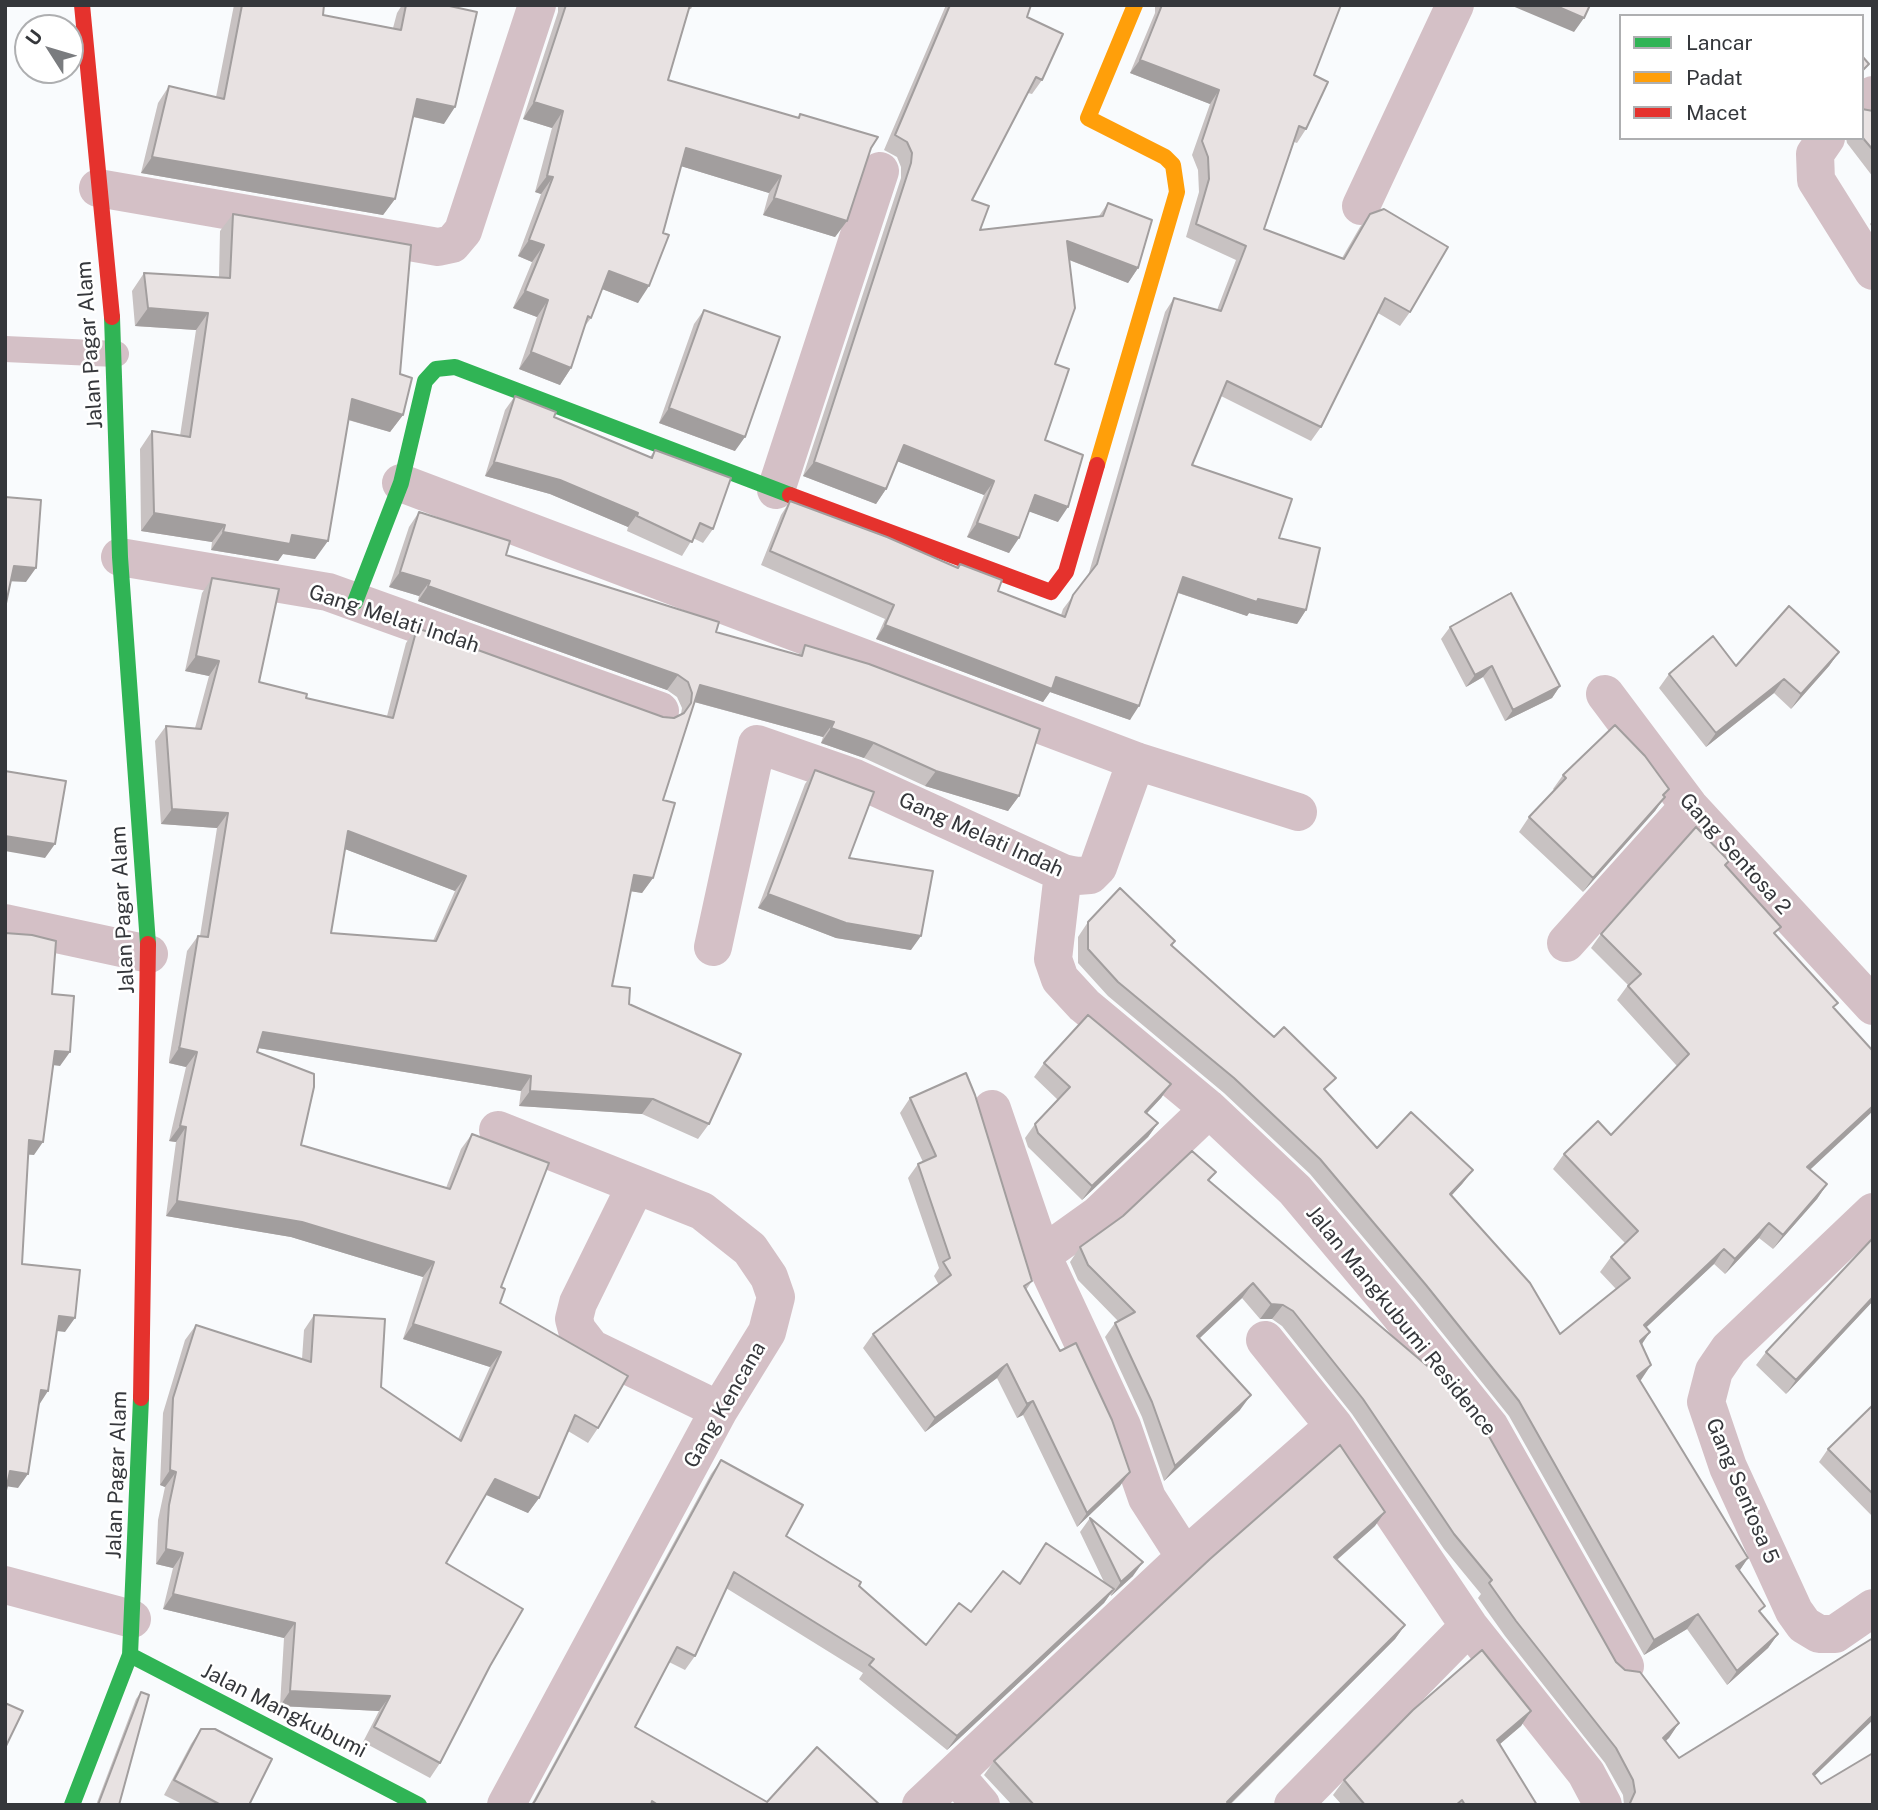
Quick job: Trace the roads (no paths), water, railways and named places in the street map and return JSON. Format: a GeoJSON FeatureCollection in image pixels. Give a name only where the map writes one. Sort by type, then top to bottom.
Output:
{"type":"FeatureCollection","features":[{"type":"Feature","properties":{"kind":"street","name":"Jalan Pagar Alam"},"geometry":{"type":"LineString","coordinates":[[72,1805],[131,1637],[141,1412],[149,954],[120,557],[116,354],[82,5]]}},
{"type":"Feature","properties":{"kind":"street"},"geometry":{"type":"LineString","coordinates":[[98,188],[438,247],[452,244],[463,231],[537,5]]}},
{"type":"Feature","properties":{"kind":"street"},"geometry":{"type":"LineString","coordinates":[[355,602],[401,483],[425,381],[436,369],[454,367],[1051,592],[1066,572],[1177,192],[1177,177],[1173,165],[1165,157],[1088,118],[1135,5]]}},
{"type":"Feature","properties":{"kind":"street"},"geometry":{"type":"LineString","coordinates":[[1361,206],[1455,5]]}},
{"type":"Feature","properties":{"kind":"street"},"geometry":{"type":"LineString","coordinates":[[1825,140],[1815,154],[1816,180],[1873,271]]}},
{"type":"Feature","properties":{"kind":"street"},"geometry":{"type":"LineString","coordinates":[[776,490],[880,171]]}},
{"type":"Feature","properties":{"kind":"street"},"geometry":{"type":"LineString","coordinates":[[401,483],[1136,761],[1298,812]]}},
{"type":"Feature","properties":{"kind":"street","name":"Gang Melati Indah"},"geometry":{"type":"LineString","coordinates":[[120,557],[328,592],[660,711]]}},
{"type":"Feature","properties":{"kind":"street","name":"Gang Sentosa 2"},"geometry":{"type":"LineString","coordinates":[[1605,694],[1689,806],[1873,1006]]}},
{"type":"Feature","properties":{"kind":"street","name":"Gang Melati Indah"},"geometry":{"type":"LineString","coordinates":[[713,947],[757,744],[855,778],[1062,873],[1090,875],[1098,867],[1136,761]]}},
{"type":"Feature","properties":{"kind":"street"},"geometry":{"type":"LineString","coordinates":[[1566,943],[1689,806]]}},
{"type":"Feature","properties":{"kind":"street","name":"Jalan Mangkubumi Residence"},"geometry":{"type":"LineString","coordinates":[[1062,873],[1053,959],[1060,979],[1084,1005],[1209,1109],[1295,1190],[1490,1427],[1625,1666]]}},
{"type":"Feature","properties":{"kind":"street"},"geometry":{"type":"LineString","coordinates":[[5,923],[149,954]]}},
{"type":"Feature","properties":{"kind":"street"},"geometry":{"type":"LineString","coordinates":[[992,1109],[1042,1255],[1122,1426],[1147,1498],[1185,1558]]}},
{"type":"Feature","properties":{"kind":"street"},"geometry":{"type":"LineString","coordinates":[[1042,1255],[1098,1215],[1209,1109]]}},
{"type":"Feature","properties":{"kind":"street","name":"Gang Kencana"},"geometry":{"type":"LineString","coordinates":[[498,1130],[702,1212],[750,1249],[769,1277],[776,1297],[767,1332],[719,1409],[506,1805]]}},
{"type":"Feature","properties":{"kind":"street"},"geometry":{"type":"LineString","coordinates":[[636,1185],[578,1303],[574,1319],[577,1331],[591,1348],[719,1409]]}},
{"type":"Feature","properties":{"kind":"street","name":"Gang Sentosa 5"},"geometry":{"type":"LineString","coordinates":[[1873,1212],[1729,1349],[1714,1371],[1706,1402],[1728,1467],[1794,1611],[1804,1625],[1819,1634],[1835,1634],[1873,1608]]}},
{"type":"Feature","properties":{"kind":"street"},"geometry":{"type":"LineString","coordinates":[[1265,1340],[1334,1426],[1469,1626],[1586,1773],[1602,1805]]}},
{"type":"Feature","properties":{"kind":"street"},"geometry":{"type":"LineString","coordinates":[[921,1805],[956,1776],[1185,1558],[1334,1426]]}},
{"type":"Feature","properties":{"kind":"street"},"geometry":{"type":"LineString","coordinates":[[5,1585],[131,1637]]}},
{"type":"Feature","properties":{"kind":"street"},"geometry":{"type":"LineString","coordinates":[[1293,1805],[1469,1626]]}},
{"type":"Feature","properties":{"kind":"street","name":"Jalan Mangkubumi"},"geometry":{"type":"LineString","coordinates":[[131,1637],[419,1805]]}},
{"type":"Feature","properties":{"kind":"street"},"geometry":{"type":"LineString","coordinates":[[956,1776],[981,1805]]}},
{"type":"Feature","properties":{"kind":"lane"},"geometry":{"type":"LineString","coordinates":[[5,349],[116,354]]}}]}
